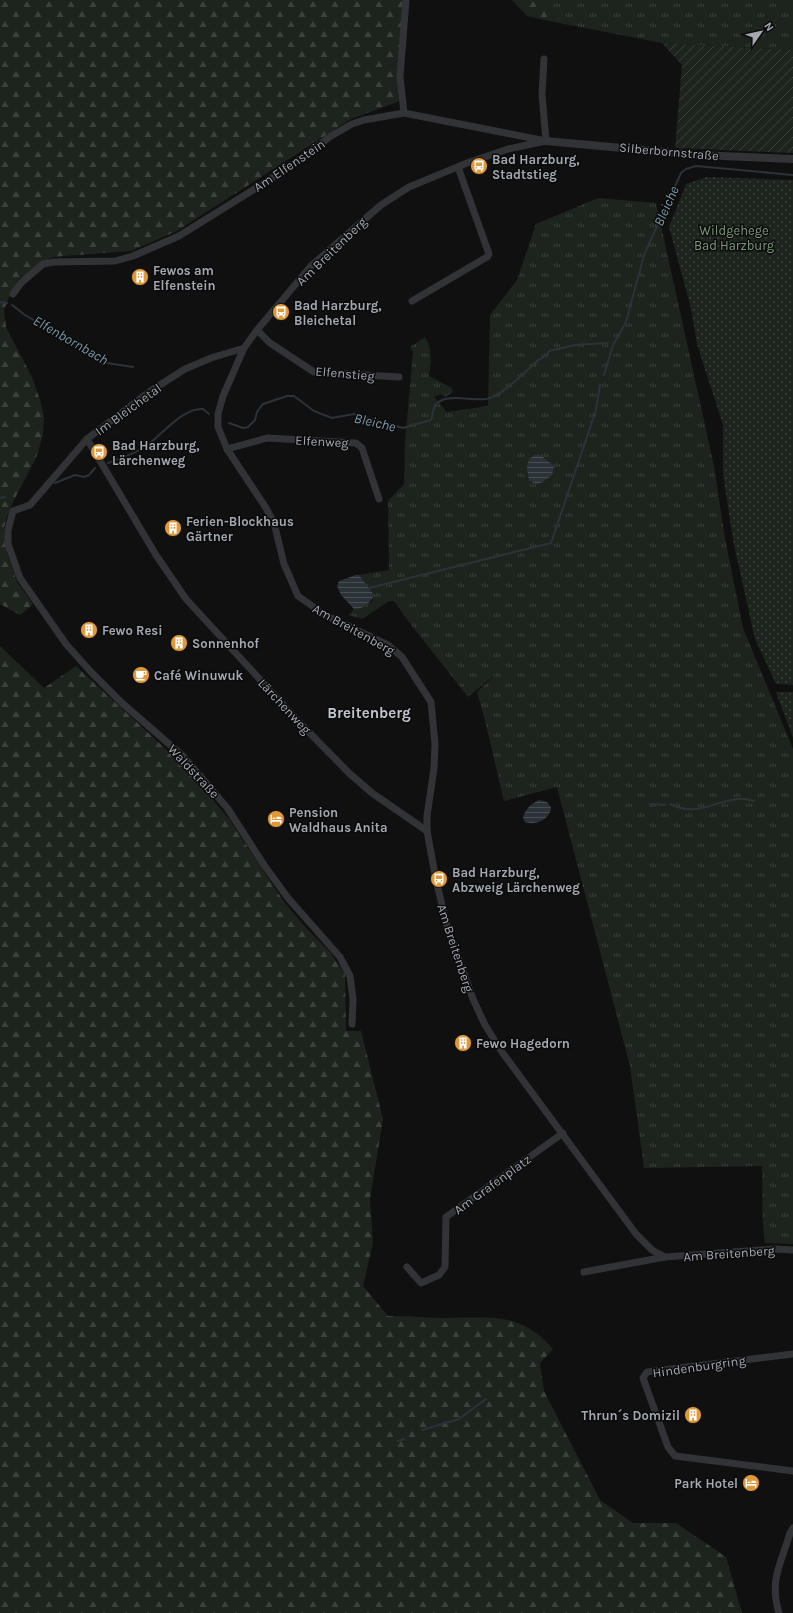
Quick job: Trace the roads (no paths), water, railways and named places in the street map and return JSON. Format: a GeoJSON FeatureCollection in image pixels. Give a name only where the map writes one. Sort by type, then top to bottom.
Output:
{"type":"FeatureCollection","features":[{"type":"Feature","properties":{"kind":"street"},"geometry":{"type":"LineString","coordinates":[[404,113],[400,77],[406,0]]}},
{"type":"Feature","properties":{"kind":"street"},"geometry":{"type":"LineString","coordinates":[[544,58],[542,94],[546,141]]}},
{"type":"Feature","properties":{"kind":"street","name":"Am Elfenstein"},"geometry":{"type":"LineString","coordinates":[[13,294],[21,283],[43,264],[115,261],[154,247],[185,232],[285,170],[331,136],[352,124],[404,113],[546,141]]}},
{"type":"Feature","properties":{"kind":"street","name":"Silberbornstraße"},"geometry":{"type":"LineString","coordinates":[[546,141],[698,155],[793,159]]}},
{"type":"Feature","properties":{"kind":"street","name":"Am Breitenberg"},"geometry":{"type":"LineString","coordinates":[[546,141],[508,149],[409,187],[381,205],[311,266],[257,330],[244,348],[223,396],[218,414],[218,427],[227,448],[266,508],[274,524],[284,564],[298,596],[325,615],[372,637],[393,649],[402,657],[431,702],[434,738],[434,768],[427,816],[427,831],[447,926],[473,999],[485,1025],[502,1052],[636,1234],[652,1250],[665,1257]]}},
{"type":"Feature","properties":{"kind":"street"},"geometry":{"type":"LineString","coordinates":[[412,301],[488,257],[489,254],[458,167]]}},
{"type":"Feature","properties":{"kind":"street","name":"Elfenstieg"},"geometry":{"type":"LineString","coordinates":[[257,330],[270,343],[281,348],[314,372],[399,377]]}},
{"type":"Feature","properties":{"kind":"street","name":"Im Bleichetal"},"geometry":{"type":"LineString","coordinates":[[13,510],[30,505],[87,439],[149,392],[185,369],[211,358],[244,348]]}},
{"type":"Feature","properties":{"kind":"street","name":"Elfenweg"},"geometry":{"type":"LineString","coordinates":[[227,448],[267,438],[356,443],[362,448],[379,499]]}},
{"type":"Feature","properties":{"kind":"street","name":"Lärchenweg"},"geometry":{"type":"LineString","coordinates":[[87,439],[156,555],[186,599],[299,722],[349,773],[372,793],[427,831]]}},
{"type":"Feature","properties":{"kind":"street","name":"Waldstraße"},"geometry":{"type":"LineString","coordinates":[[13,510],[8,530],[8,544],[20,578],[66,644],[91,672],[122,704],[184,757],[228,809],[264,865],[288,898],[340,957],[350,976],[353,999],[352,1024]]}},
{"type":"Feature","properties":{"kind":"street","name":"Am Grafenplatz"},"geometry":{"type":"LineString","coordinates":[[407,1267],[420,1283],[439,1276],[445,1267],[446,1217],[562,1133]]}},
{"type":"Feature","properties":{"kind":"street","name":"Am Breitenberg"},"geometry":{"type":"LineString","coordinates":[[584,1272],[665,1257],[775,1249],[793,1250]]}},
{"type":"Feature","properties":{"kind":"street","name":"Hindenburgring"},"geometry":{"type":"LineString","coordinates":[[793,1354],[647,1372],[643,1378],[668,1447],[675,1456],[793,1471]]}},
{"type":"Feature","properties":{"kind":"street"},"geometry":{"type":"LineString","coordinates":[[779,1613],[775,1599],[775,1576],[793,1528]]}},
{"type":"Feature","properties":{"kind":"waterway","name":"Bleiche"},"geometry":{"type":"LineString","coordinates":[[604,375],[613,345],[626,322],[644,255],[681,173],[686,169],[696,166],[793,175]]}},
{"type":"Feature","properties":{"kind":"waterway","name":"Elfenbornbach"},"geometry":{"type":"LineString","coordinates":[[0,302],[7,303]]}},
{"type":"Feature","properties":{"kind":"waterway","name":"Elfenbornbach"},"geometry":{"type":"LineString","coordinates":[[12,305],[25,315],[107,363],[133,367]]}},
{"type":"Feature","properties":{"kind":"waterway","name":"Bleiche"},"geometry":{"type":"LineString","coordinates":[[229,423],[243,428],[248,427],[255,420],[257,412],[263,404],[287,396],[294,396],[314,411],[332,418],[354,414],[403,428],[431,420],[434,408],[439,402],[445,399],[488,399],[495,396],[512,384],[538,360],[546,356],[549,351],[575,345],[607,343]]}},
{"type":"Feature","properties":{"kind":"waterway"},"geometry":{"type":"LineString","coordinates":[[369,588],[551,543],[596,410],[600,385]]}},
{"type":"Feature","properties":{"kind":"waterway","name":"Bleiche"},"geometry":{"type":"LineString","coordinates":[[108,463],[132,454],[145,447],[172,423],[188,413],[203,409],[209,414]]}},
{"type":"Feature","properties":{"kind":"waterway","name":"Bleiche"},"geometry":{"type":"LineString","coordinates":[[55,483],[75,475],[84,477],[89,475],[95,468]]}},
{"type":"Feature","properties":{"kind":"waterway","name":"Bleiche"},"geometry":{"type":"LineString","coordinates":[[0,498],[5,497]]}},
{"type":"Feature","properties":{"kind":"waterway"},"geometry":{"type":"LineString","coordinates":[[670,804],[679,808],[696,809],[738,799],[754,801]]}},
{"type":"Feature","properties":{"kind":"waterway"},"geometry":{"type":"LineString","coordinates":[[650,804],[665,805]]}},
{"type":"Feature","properties":{"kind":"waterway"},"geometry":{"type":"LineString","coordinates":[[422,1430],[459,1419],[486,1399]]}},
{"type":"Feature","properties":{"kind":"waterway"},"geometry":{"type":"LineString","coordinates":[[398,1441],[404,1439]]}},
{"type":"Feature","properties":{"kind":"place","name":"Bad Harzburg, Stadtstieg"},"geometry":{"type":"Point","coordinates":[479,166]}},
{"type":"Feature","properties":{"kind":"place","name":"Fewos am Elfenstein"},"geometry":{"type":"Point","coordinates":[140,277]}},
{"type":"Feature","properties":{"kind":"place","name":"Bad Harzburg, Bleichetal"},"geometry":{"type":"Point","coordinates":[281,312]}},
{"type":"Feature","properties":{"kind":"place","name":"Bad Harzburg, Lärchenweg"},"geometry":{"type":"Point","coordinates":[99,452]}},
{"type":"Feature","properties":{"kind":"place","name":"Ferien-Blockhaus Gärtner"},"geometry":{"type":"Point","coordinates":[173,528]}},
{"type":"Feature","properties":{"kind":"place","name":"Fewo Resi"},"geometry":{"type":"Point","coordinates":[89,630]}},
{"type":"Feature","properties":{"kind":"place","name":"Sonnenhof"},"geometry":{"type":"Point","coordinates":[179,643]}},
{"type":"Feature","properties":{"kind":"place","name":"Café Winuwuk"},"geometry":{"type":"Point","coordinates":[141,675]}},
{"type":"Feature","properties":{"kind":"place","name":"Pension Waldhaus Anita"},"geometry":{"type":"Point","coordinates":[276,819]}},
{"type":"Feature","properties":{"kind":"place","name":"Bad Harzburg, Abzweig Lärchenweg"},"geometry":{"type":"Point","coordinates":[439,879]}},
{"type":"Feature","properties":{"kind":"place","name":"Fewo Hagedorn"},"geometry":{"type":"Point","coordinates":[463,1043]}},
{"type":"Feature","properties":{"kind":"place","name":"Thrun´s Domizil"},"geometry":{"type":"Point","coordinates":[693,1415]}},
{"type":"Feature","properties":{"kind":"place","name":"Park Hotel"},"geometry":{"type":"Point","coordinates":[751,1483]}},
{"type":"Feature","properties":{"kind":"district","name":"Breitenberg"},"geometry":{"type":"Point","coordinates":[369,713]}},
{"type":"Feature","properties":{"kind":"park label","name":"Wildgehege Bad Harzburg"},"geometry":{"type":"Point","coordinates":[734,238]}}]}
